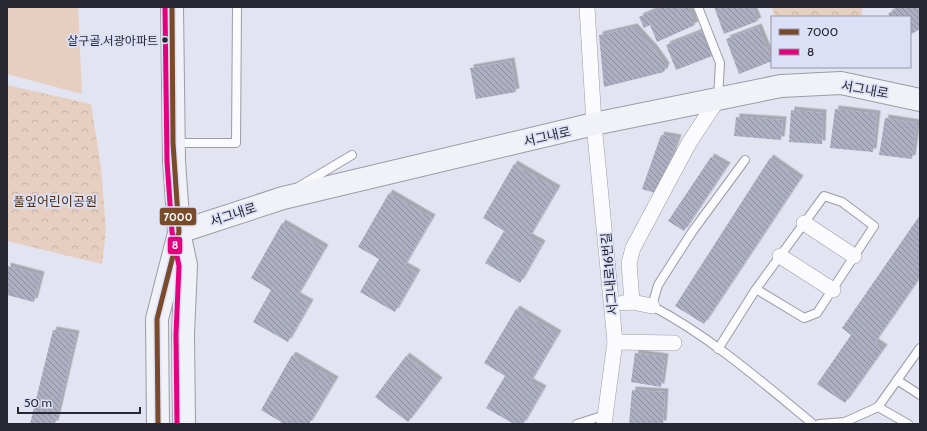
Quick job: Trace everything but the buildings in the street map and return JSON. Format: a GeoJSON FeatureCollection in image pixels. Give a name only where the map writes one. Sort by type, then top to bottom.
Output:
{"type":"FeatureCollection","features":[{"type":"Feature","properties":{"kind":"street"},"geometry":{"type":"LineString","coordinates":[[172,7],[173,143],[179,232],[186,265],[183,334],[184,424]]}},
{"type":"Feature","properties":{"kind":"street","name":"서그내로16번길"},"geometry":{"type":"LineString","coordinates":[[587,7],[594,124],[609,266],[615,342],[604,420]]}},
{"type":"Feature","properties":{"kind":"street","name":"서그내로"},"geometry":{"type":"LineString","coordinates":[[179,232],[283,198],[594,124],[781,86],[841,83],[920,100]]}},
{"type":"Feature","properties":{"kind":"street"},"geometry":{"type":"LineString","coordinates":[[632,302],[629,262],[633,248],[690,143],[718,99]]}},
{"type":"Feature","properties":{"kind":"street"},"geometry":{"type":"LineString","coordinates":[[804,223],[854,256]]}},
{"type":"Feature","properties":{"kind":"street"},"geometry":{"type":"LineString","coordinates":[[158,424],[157,319],[179,232]]}},
{"type":"Feature","properties":{"kind":"street"},"geometry":{"type":"LineString","coordinates":[[780,256],[833,290]]}},
{"type":"Feature","properties":{"kind":"street"},"geometry":{"type":"LineString","coordinates":[[609,266],[629,262]]}},
{"type":"Feature","properties":{"kind":"street"},"geometry":{"type":"LineString","coordinates":[[612,304],[632,302],[652,306]]}},
{"type":"Feature","properties":{"kind":"street"},"geometry":{"type":"LineString","coordinates":[[615,342],[674,343]]}},
{"type":"Feature","properties":{"kind":"lane"},"geometry":{"type":"LineString","coordinates":[[173,143],[236,143],[237,7]]}},
{"type":"Feature","properties":{"kind":"lane"},"geometry":{"type":"LineString","coordinates":[[698,7],[720,63],[718,99]]}},
{"type":"Feature","properties":{"kind":"lane"},"geometry":{"type":"LineString","coordinates":[[283,198],[319,173],[352,154]]}},
{"type":"Feature","properties":{"kind":"lane"},"geometry":{"type":"LineString","coordinates":[[745,160],[692,232],[658,285],[652,306],[667,314],[718,349],[813,424]]}},
{"type":"Feature","properties":{"kind":"lane"},"geometry":{"type":"LineString","coordinates":[[718,349],[756,289],[824,196],[842,202],[874,226],[817,313],[804,318],[756,289]]}},
{"type":"Feature","properties":{"kind":"lane"},"geometry":{"type":"LineString","coordinates":[[819,424],[845,422],[878,407],[920,348]]}},
{"type":"Feature","properties":{"kind":"lane"},"geometry":{"type":"LineString","coordinates":[[897,380],[920,395]]}},
{"type":"Feature","properties":{"kind":"lane"},"geometry":{"type":"LineString","coordinates":[[878,407],[908,424]]}},
{"type":"Feature","properties":{"kind":"lane"},"geometry":{"type":"LineString","coordinates":[[577,424],[604,420]]}},
{"type":"Feature","properties":{"kind":"green space"},"geometry":{"type":"Polygon","coordinates":[[[7,7],[78,7],[82,94],[7,74],[7,7]]]}},
{"type":"Feature","properties":{"kind":"green space"},"geometry":{"type":"Polygon","coordinates":[[[772,7],[862,7],[862,16],[775,16],[772,7]]]}},
{"type":"Feature","properties":{"kind":"green space","name":"풀잎어린이공원"},"geometry":{"type":"Polygon","coordinates":[[[7,85],[91,104],[101,168],[106,230],[102,264],[7,241],[7,85]]]}},
{"type":"Feature","properties":{"kind":"transit line","name":"8"},"geometry":{"type":"LineString","coordinates":[[165,7],[167,161],[172,232],[179,266],[176,334],[177,424]]}},
{"type":"Feature","properties":{"kind":"transit line","name":"7000"},"geometry":{"type":"LineString","coordinates":[[158,424],[157,319],[179,232],[173,143],[172,7]]}},
{"type":"Feature","properties":{"kind":"place","name":"살구골.서광아파트"},"geometry":{"type":"Point","coordinates":[165,40]}}]}
